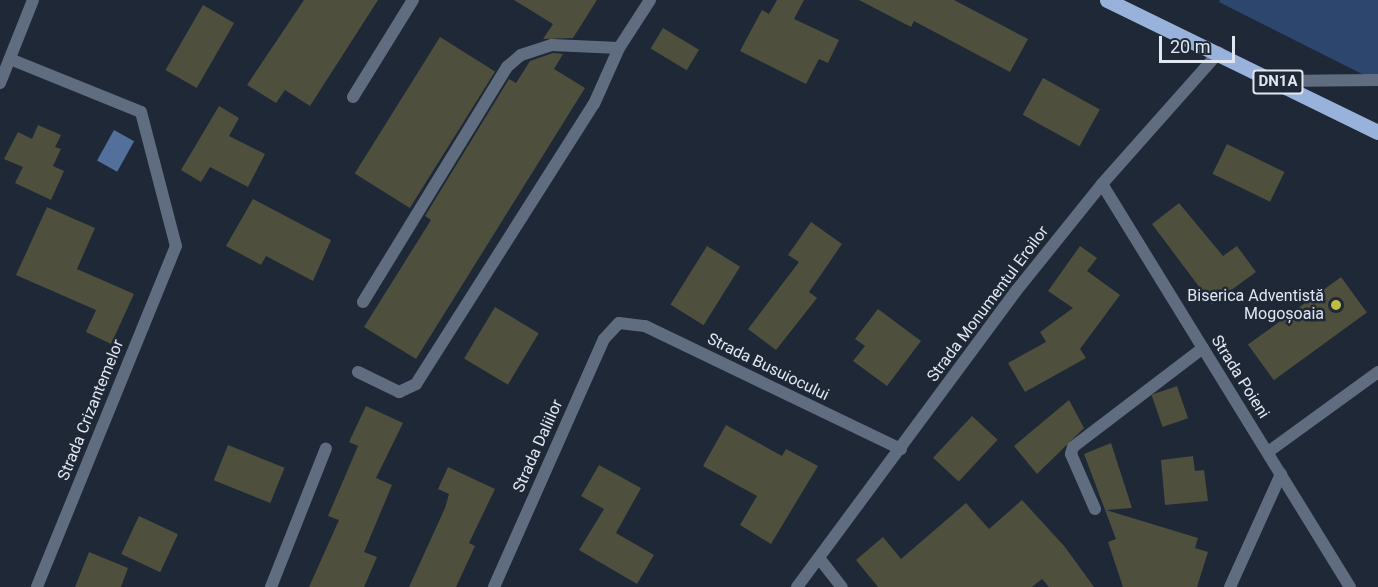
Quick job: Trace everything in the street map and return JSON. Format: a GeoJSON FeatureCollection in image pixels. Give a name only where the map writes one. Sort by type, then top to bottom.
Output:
{"type":"FeatureCollection","features":[{"type":"Feature","properties":{"kind":"main road","name":"DN1A"},"geometry":{"type":"LineString","coordinates":[[1107,0],[1219,52],[1378,132]]}},
{"type":"Feature","properties":{"kind":"street"},"geometry":{"type":"LineString","coordinates":[[0,83],[33,0]]}},
{"type":"Feature","properties":{"kind":"street"},"geometry":{"type":"LineString","coordinates":[[353,97],[413,0]]}},
{"type":"Feature","properties":{"kind":"street"},"geometry":{"type":"LineString","coordinates":[[358,372],[399,392],[416,384],[594,104],[619,48],[650,0]]}},
{"type":"Feature","properties":{"kind":"street"},"geometry":{"type":"LineString","coordinates":[[363,302],[507,67],[521,55],[552,45],[619,48]]}},
{"type":"Feature","properties":{"kind":"street","name":"Strada Monumentul Eroilor"},"geometry":{"type":"LineString","coordinates":[[797,587],[1016,291],[1102,184],[1219,52]]}},
{"type":"Feature","properties":{"kind":"street","name":"Strada Crizantemelor"},"geometry":{"type":"LineString","coordinates":[[10,59],[141,112],[176,246],[37,587]]}},
{"type":"Feature","properties":{"kind":"street"},"geometry":{"type":"LineString","coordinates":[[1276,81],[1378,80]]}},
{"type":"Feature","properties":{"kind":"street","name":"Strada Poieni"},"geometry":{"type":"LineString","coordinates":[[1102,184],[1350,587]]}},
{"type":"Feature","properties":{"kind":"street","name":"Strada Busuiocului"},"geometry":{"type":"LineString","coordinates":[[619,323],[645,326],[901,449]]}},
{"type":"Feature","properties":{"kind":"street","name":"Strada Daliilor"},"geometry":{"type":"LineString","coordinates":[[494,587],[604,339],[619,323]]}},
{"type":"Feature","properties":{"kind":"street"},"geometry":{"type":"LineString","coordinates":[[1095,509],[1071,454],[1073,447],[1203,348]]}},
{"type":"Feature","properties":{"kind":"street"},"geometry":{"type":"LineString","coordinates":[[1268,452],[1378,372]]}},
{"type":"Feature","properties":{"kind":"street"},"geometry":{"type":"LineString","coordinates":[[271,587],[326,448]]}},
{"type":"Feature","properties":{"kind":"street"},"geometry":{"type":"LineString","coordinates":[[1230,587],[1281,474]]}},
{"type":"Feature","properties":{"kind":"street"},"geometry":{"type":"LineString","coordinates":[[819,558],[842,587]]}},
{"type":"Feature","properties":{"kind":"shaded area"},"geometry":{"type":"Polygon","coordinates":[[[1220,0],[1378,0],[1378,82],[1219,2],[1220,0]]]}},
{"type":"Feature","properties":{"kind":"shaded area"},"geometry":{"type":"Polygon","coordinates":[[[114,130],[134,141],[117,172],[97,161],[114,130]]]}},
{"type":"Feature","properties":{"kind":"building"},"geometry":{"type":"Polygon","coordinates":[[[304,0],[378,0],[310,106],[285,90],[276,103],[247,85],[304,0]]]}},
{"type":"Feature","properties":{"kind":"building"},"geometry":{"type":"Polygon","coordinates":[[[514,0],[597,0],[573,38],[543,39],[553,24],[514,0]]]}},
{"type":"Feature","properties":{"kind":"building"},"geometry":{"type":"Polygon","coordinates":[[[777,0],[804,0],[794,19],[839,40],[828,63],[819,59],[806,84],[740,51],[762,10],[769,14],[777,0]]]}},
{"type":"Feature","properties":{"kind":"building"},"geometry":{"type":"Polygon","coordinates":[[[859,0],[954,0],[1028,39],[1010,72],[914,21],[911,27],[859,0]]]}},
{"type":"Feature","properties":{"kind":"building"},"geometry":{"type":"Polygon","coordinates":[[[203,5],[234,23],[197,88],[166,70],[203,5]]]}},
{"type":"Feature","properties":{"kind":"building"},"geometry":{"type":"Polygon","coordinates":[[[663,28],[699,50],[687,70],[651,49],[663,28]]]}},
{"type":"Feature","properties":{"kind":"building"},"geometry":{"type":"Polygon","coordinates":[[[440,37],[495,71],[410,208],[355,174],[440,37]]]}},
{"type":"Feature","properties":{"kind":"building"},"geometry":{"type":"Polygon","coordinates":[[[553,53],[563,54],[554,69],[585,88],[416,359],[364,327],[431,220],[425,216],[509,79],[516,83],[530,61],[553,53]]]}},
{"type":"Feature","properties":{"kind":"building"},"geometry":{"type":"Polygon","coordinates":[[[1043,78],[1100,110],[1079,146],[1023,115],[1043,78]]]}},
{"type":"Feature","properties":{"kind":"building"},"geometry":{"type":"Polygon","coordinates":[[[219,106],[239,118],[229,136],[265,154],[248,187],[210,167],[201,182],[181,170],[219,106]]]}},
{"type":"Feature","properties":{"kind":"building"},"geometry":{"type":"Polygon","coordinates":[[[38,125],[61,135],[55,147],[61,149],[53,166],[64,171],[51,200],[15,183],[23,167],[4,159],[18,132],[32,139],[38,125]]]}},
{"type":"Feature","properties":{"kind":"building"},"geometry":{"type":"Polygon","coordinates":[[[1227,144],[1285,172],[1270,202],[1213,174],[1227,144]]]}},
{"type":"Feature","properties":{"kind":"building"},"geometry":{"type":"Polygon","coordinates":[[[253,199],[331,240],[313,281],[266,256],[261,265],[226,246],[253,199]]]}},
{"type":"Feature","properties":{"kind":"building"},"geometry":{"type":"Polygon","coordinates":[[[1179,203],[1223,256],[1237,246],[1256,272],[1212,304],[1152,224],[1179,203]]]}},
{"type":"Feature","properties":{"kind":"building"},"geometry":{"type":"Polygon","coordinates":[[[47,207],[95,228],[77,269],[134,294],[111,344],[86,332],[96,310],[16,275],[47,207]]]}},
{"type":"Feature","properties":{"kind":"building"},"geometry":{"type":"Polygon","coordinates":[[[811,222],[842,244],[809,292],[817,298],[776,350],[748,329],[799,262],[788,255],[811,222]]]}},
{"type":"Feature","properties":{"kind":"building"},"geometry":{"type":"Polygon","coordinates":[[[707,246],[740,267],[704,325],[670,305],[707,246]]]}},
{"type":"Feature","properties":{"kind":"building"},"geometry":{"type":"Polygon","coordinates":[[[1080,246],[1097,258],[1087,271],[1120,295],[1080,349],[1086,358],[1025,392],[1008,363],[1046,342],[1040,332],[1073,308],[1048,291],[1080,246]]]}},
{"type":"Feature","properties":{"kind":"building"},"geometry":{"type":"Polygon","coordinates":[[[1341,277],[1367,313],[1274,380],[1248,345],[1341,277]]]}},
{"type":"Feature","properties":{"kind":"building"},"geometry":{"type":"Polygon","coordinates":[[[495,307],[539,333],[508,385],[464,358],[495,307]]]}},
{"type":"Feature","properties":{"kind":"building"},"geometry":{"type":"Polygon","coordinates":[[[878,309],[921,341],[887,386],[853,361],[865,346],[855,339],[878,309]]]}},
{"type":"Feature","properties":{"kind":"building"},"geometry":{"type":"Polygon","coordinates":[[[1177,386],[1188,418],[1163,427],[1151,395],[1177,386]]]}},
{"type":"Feature","properties":{"kind":"building"},"geometry":{"type":"Polygon","coordinates":[[[1069,400],[1084,428],[1037,474],[1014,446],[1069,400]]]}},
{"type":"Feature","properties":{"kind":"building"},"geometry":{"type":"Polygon","coordinates":[[[366,406],[403,423],[376,478],[392,485],[364,552],[377,557],[364,587],[309,587],[339,520],[328,516],[358,446],[349,442],[366,406]]]}},
{"type":"Feature","properties":{"kind":"building"},"geometry":{"type":"Polygon","coordinates":[[[972,416],[998,440],[959,482],[933,458],[972,416]]]}},
{"type":"Feature","properties":{"kind":"building"},"geometry":{"type":"Polygon","coordinates":[[[726,425],[782,456],[786,449],[818,466],[771,544],[740,525],[757,496],[703,466],[726,425]]]}},
{"type":"Feature","properties":{"kind":"building"},"geometry":{"type":"Polygon","coordinates":[[[1111,443],[1132,508],[1106,510],[1198,538],[1195,548],[1208,552],[1197,587],[1123,587],[1108,542],[1116,539],[1084,454],[1111,443]]]}},
{"type":"Feature","properties":{"kind":"building"},"geometry":{"type":"Polygon","coordinates":[[[228,445],[285,468],[270,503],[214,480],[228,445]]]}},
{"type":"Feature","properties":{"kind":"building"},"geometry":{"type":"Polygon","coordinates":[[[1193,456],[1195,471],[1204,470],[1208,501],[1165,505],[1161,460],[1193,456]]]}},
{"type":"Feature","properties":{"kind":"building"},"geometry":{"type":"Polygon","coordinates":[[[599,465],[641,488],[616,533],[654,555],[637,584],[579,550],[604,509],[581,496],[599,465]]]}},
{"type":"Feature","properties":{"kind":"building"},"geometry":{"type":"Polygon","coordinates":[[[448,467],[495,489],[469,543],[475,546],[456,587],[409,587],[445,508],[449,494],[438,489],[448,467]]]}},
{"type":"Feature","properties":{"kind":"building"},"geometry":{"type":"Polygon","coordinates":[[[1022,500],[1065,547],[1094,587],[1049,587],[1042,579],[1032,587],[878,587],[856,560],[883,537],[901,559],[966,503],[989,529],[1022,500]]]}},
{"type":"Feature","properties":{"kind":"building"},"geometry":{"type":"Polygon","coordinates":[[[139,516],[178,534],[160,572],[121,554],[139,516]]]}},
{"type":"Feature","properties":{"kind":"building"},"geometry":{"type":"Polygon","coordinates":[[[89,552],[128,568],[121,587],[75,587],[89,552]]]}},
{"type":"Feature","properties":{"kind":"place","name":"Biserica Adventistă Mogoșoaia"},"geometry":{"type":"Point","coordinates":[1336,305]}}]}
